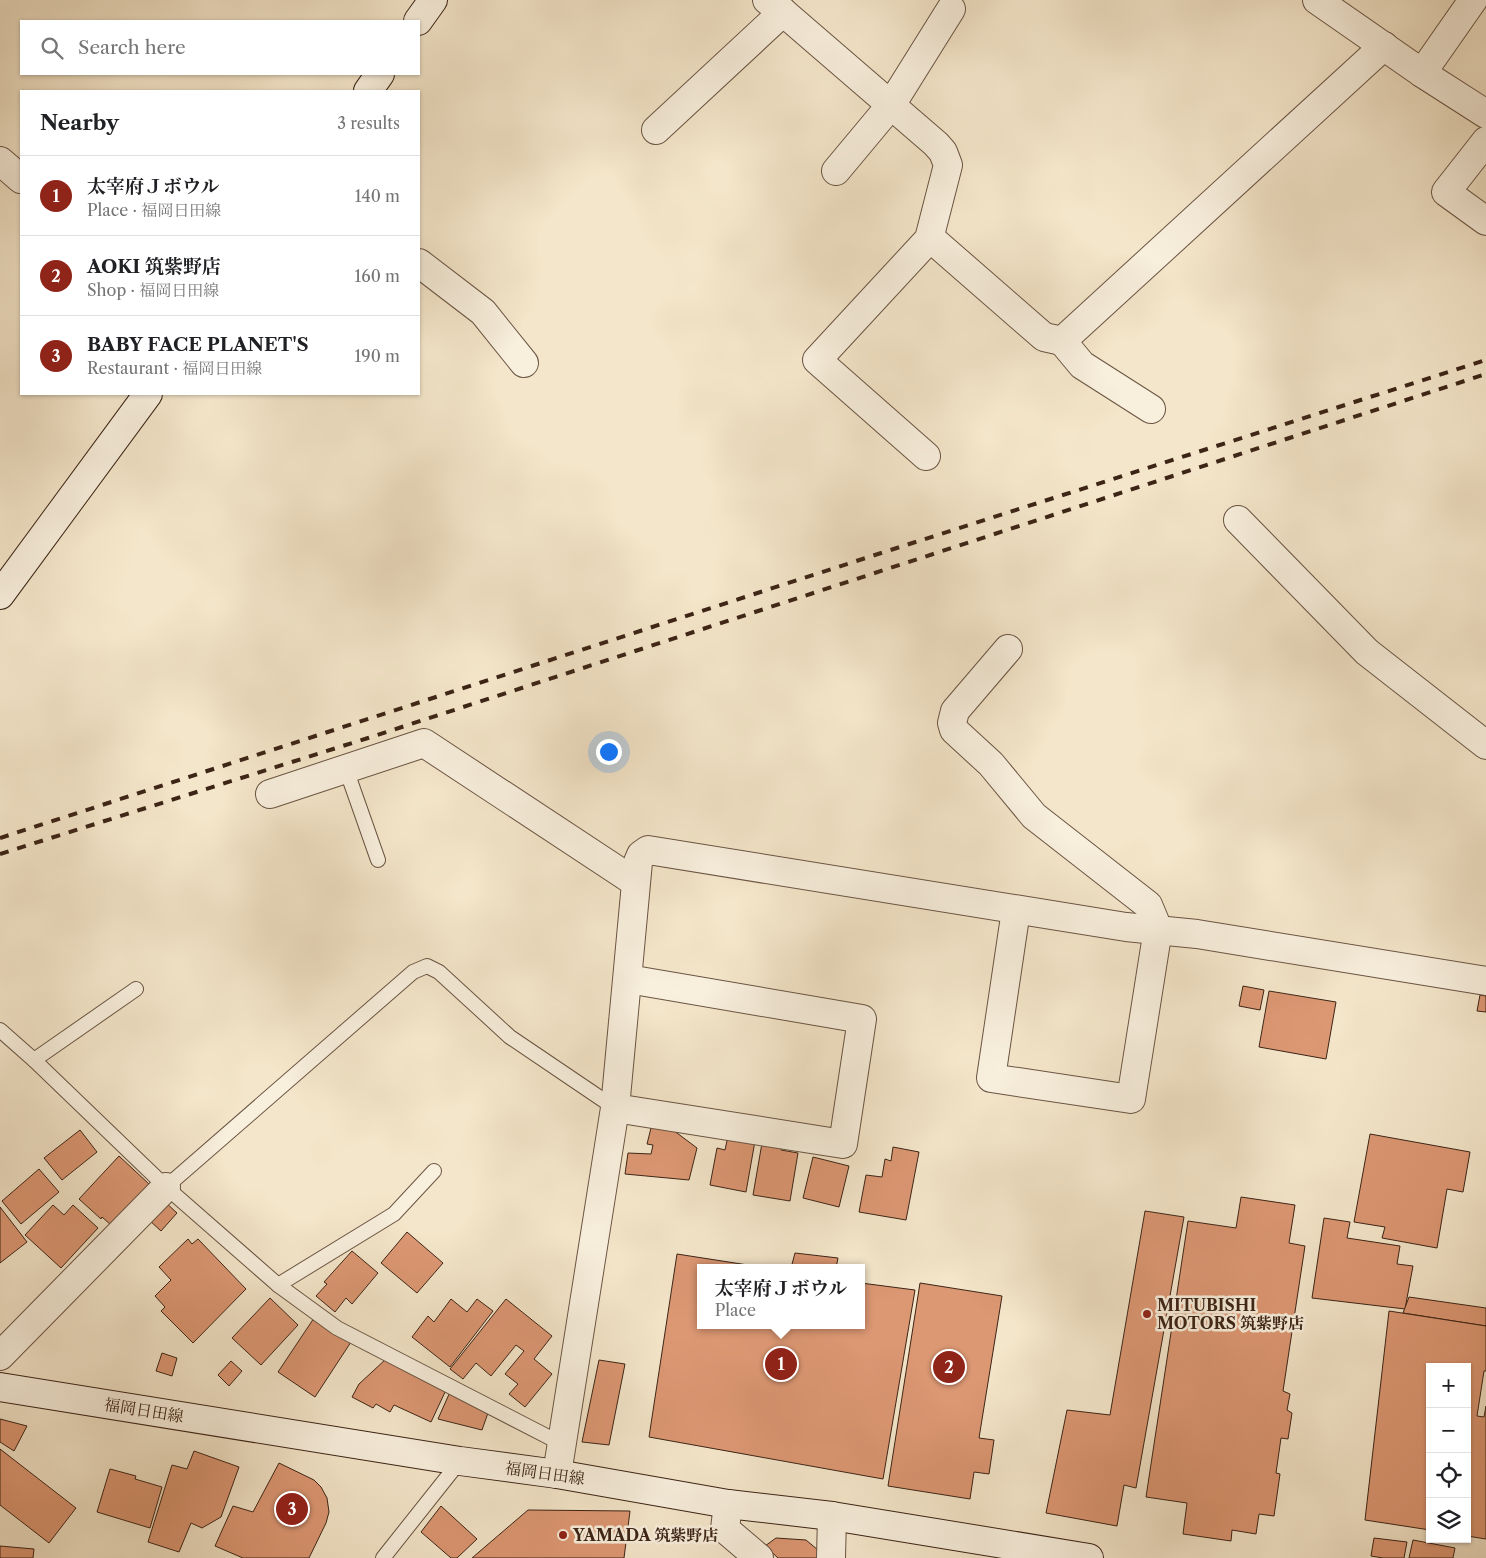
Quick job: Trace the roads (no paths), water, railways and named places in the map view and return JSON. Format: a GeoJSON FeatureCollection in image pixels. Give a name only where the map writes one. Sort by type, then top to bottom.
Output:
{"type":"FeatureCollection","features":[{"type":"Feature","properties":{"kind":"street"},"geometry":{"type":"LineString","coordinates":[[419,20],[433,0]]}},
{"type":"Feature","properties":{"kind":"street"},"geometry":{"type":"LineString","coordinates":[[1317,0],[1422,73],[1486,114]]}},
{"type":"Feature","properties":{"kind":"street"},"geometry":{"type":"LineString","coordinates":[[1422,73],[1473,0]]}},
{"type":"Feature","properties":{"kind":"street"},"geometry":{"type":"LineString","coordinates":[[656,130],[775,6],[943,152],[948,165],[929,239],[817,360],[926,456]]}},
{"type":"Feature","properties":{"kind":"street"},"geometry":{"type":"LineString","coordinates":[[836,172],[891,105],[952,9]]}},
{"type":"Feature","properties":{"kind":"street"},"geometry":{"type":"LineString","coordinates":[[1062,341],[1384,46]]}},
{"type":"Feature","properties":{"kind":"street"},"geometry":{"type":"LineString","coordinates":[[369,90],[379,75]]}},
{"type":"Feature","properties":{"kind":"street"},"geometry":{"type":"LineString","coordinates":[[1486,141],[1446,192],[1486,222]]}},
{"type":"Feature","properties":{"kind":"street"},"geometry":{"type":"LineString","coordinates":[[0,161],[20,178]]}},
{"type":"Feature","properties":{"kind":"street"},"geometry":{"type":"LineString","coordinates":[[929,239],[935,242],[1044,337],[1062,341],[1082,365],[1151,409]]}},
{"type":"Feature","properties":{"kind":"street"},"geometry":{"type":"LineString","coordinates":[[420,264],[483,312],[524,363]]}},
{"type":"Feature","properties":{"kind":"street"},"geometry":{"type":"LineString","coordinates":[[0,595],[147,395]]}},
{"type":"Feature","properties":{"kind":"street"},"geometry":{"type":"LineString","coordinates":[[1238,520],[1367,652],[1486,744]]}},
{"type":"Feature","properties":{"kind":"street"},"geometry":{"type":"LineString","coordinates":[[1008,649],[955,711],[952,723],[954,730],[991,764],[1034,816],[1148,905],[1158,929],[1131,1099],[991,1078],[1016,910]]}},
{"type":"Feature","properties":{"kind":"street"},"geometry":{"type":"LineString","coordinates":[[270,794],[424,743],[635,882]]}},
{"type":"Feature","properties":{"kind":"street"},"geometry":{"type":"LineString","coordinates":[[557,1474],[614,1108],[628,979],[635,882],[638,862],[648,850],[1016,910],[1126,927],[1207,935],[1486,981]]}},
{"type":"Feature","properties":{"kind":"street"},"geometry":{"type":"LineString","coordinates":[[614,1108],[842,1144],[862,1019],[628,979]]}},
{"type":"Feature","properties":{"kind":"street"},"geometry":{"type":"LineString","coordinates":[[0,1356],[166,1186]]}},
{"type":"Feature","properties":{"kind":"street","name":"福岡日田線"},"geometry":{"type":"LineString","coordinates":[[0,1387],[460,1461],[557,1474],[728,1504],[832,1516],[1089,1558]]}},
{"type":"Feature","properties":{"kind":"street"},"geometry":{"type":"LineString","coordinates":[[728,1504],[726,1529],[759,1558]]}},
{"type":"Feature","properties":{"kind":"street"},"geometry":{"type":"LineString","coordinates":[[831,1558],[832,1516]]}},
{"type":"Feature","properties":{"kind":"lane"},"geometry":{"type":"LineString","coordinates":[[346,769],[378,860]]}},
{"type":"Feature","properties":{"kind":"lane"},"geometry":{"type":"LineString","coordinates":[[166,1186],[413,972],[428,966],[439,972],[510,1037],[614,1108]]}},
{"type":"Feature","properties":{"kind":"lane"},"geometry":{"type":"LineString","coordinates":[[34,1060],[136,989]]}},
{"type":"Feature","properties":{"kind":"lane"},"geometry":{"type":"LineString","coordinates":[[0,1030],[166,1186],[278,1285],[337,1328],[562,1444]]}},
{"type":"Feature","properties":{"kind":"lane"},"geometry":{"type":"LineString","coordinates":[[278,1285],[394,1214],[434,1171]]}},
{"type":"Feature","properties":{"kind":"lane"},"geometry":{"type":"LineString","coordinates":[[383,1558],[460,1461]]}},
{"type":"Feature","properties":{"kind":"railway"},"geometry":{"type":"LineString","coordinates":[[0,838],[1486,360]]}},
{"type":"Feature","properties":{"kind":"railway"},"geometry":{"type":"LineString","coordinates":[[0,854],[368,738],[1486,374]]}},
{"type":"Feature","properties":{"kind":"place","name":"MITUBISHI MOTORS 筑紫野店"},"geometry":{"type":"Point","coordinates":[1147,1314]}},
{"type":"Feature","properties":{"kind":"place","name":"太宰府Ｊボウル"},"geometry":{"type":"Point","coordinates":[781,1364]}},
{"type":"Feature","properties":{"kind":"place","name":"AOKI 筑紫野店"},"geometry":{"type":"Point","coordinates":[949,1367]}},
{"type":"Feature","properties":{"kind":"place","name":"BABY FACE PLANET'S"},"geometry":{"type":"Point","coordinates":[292,1509]}},
{"type":"Feature","properties":{"kind":"place","name":"YAMADA 筑紫野店"},"geometry":{"type":"Point","coordinates":[563,1535]}}]}
